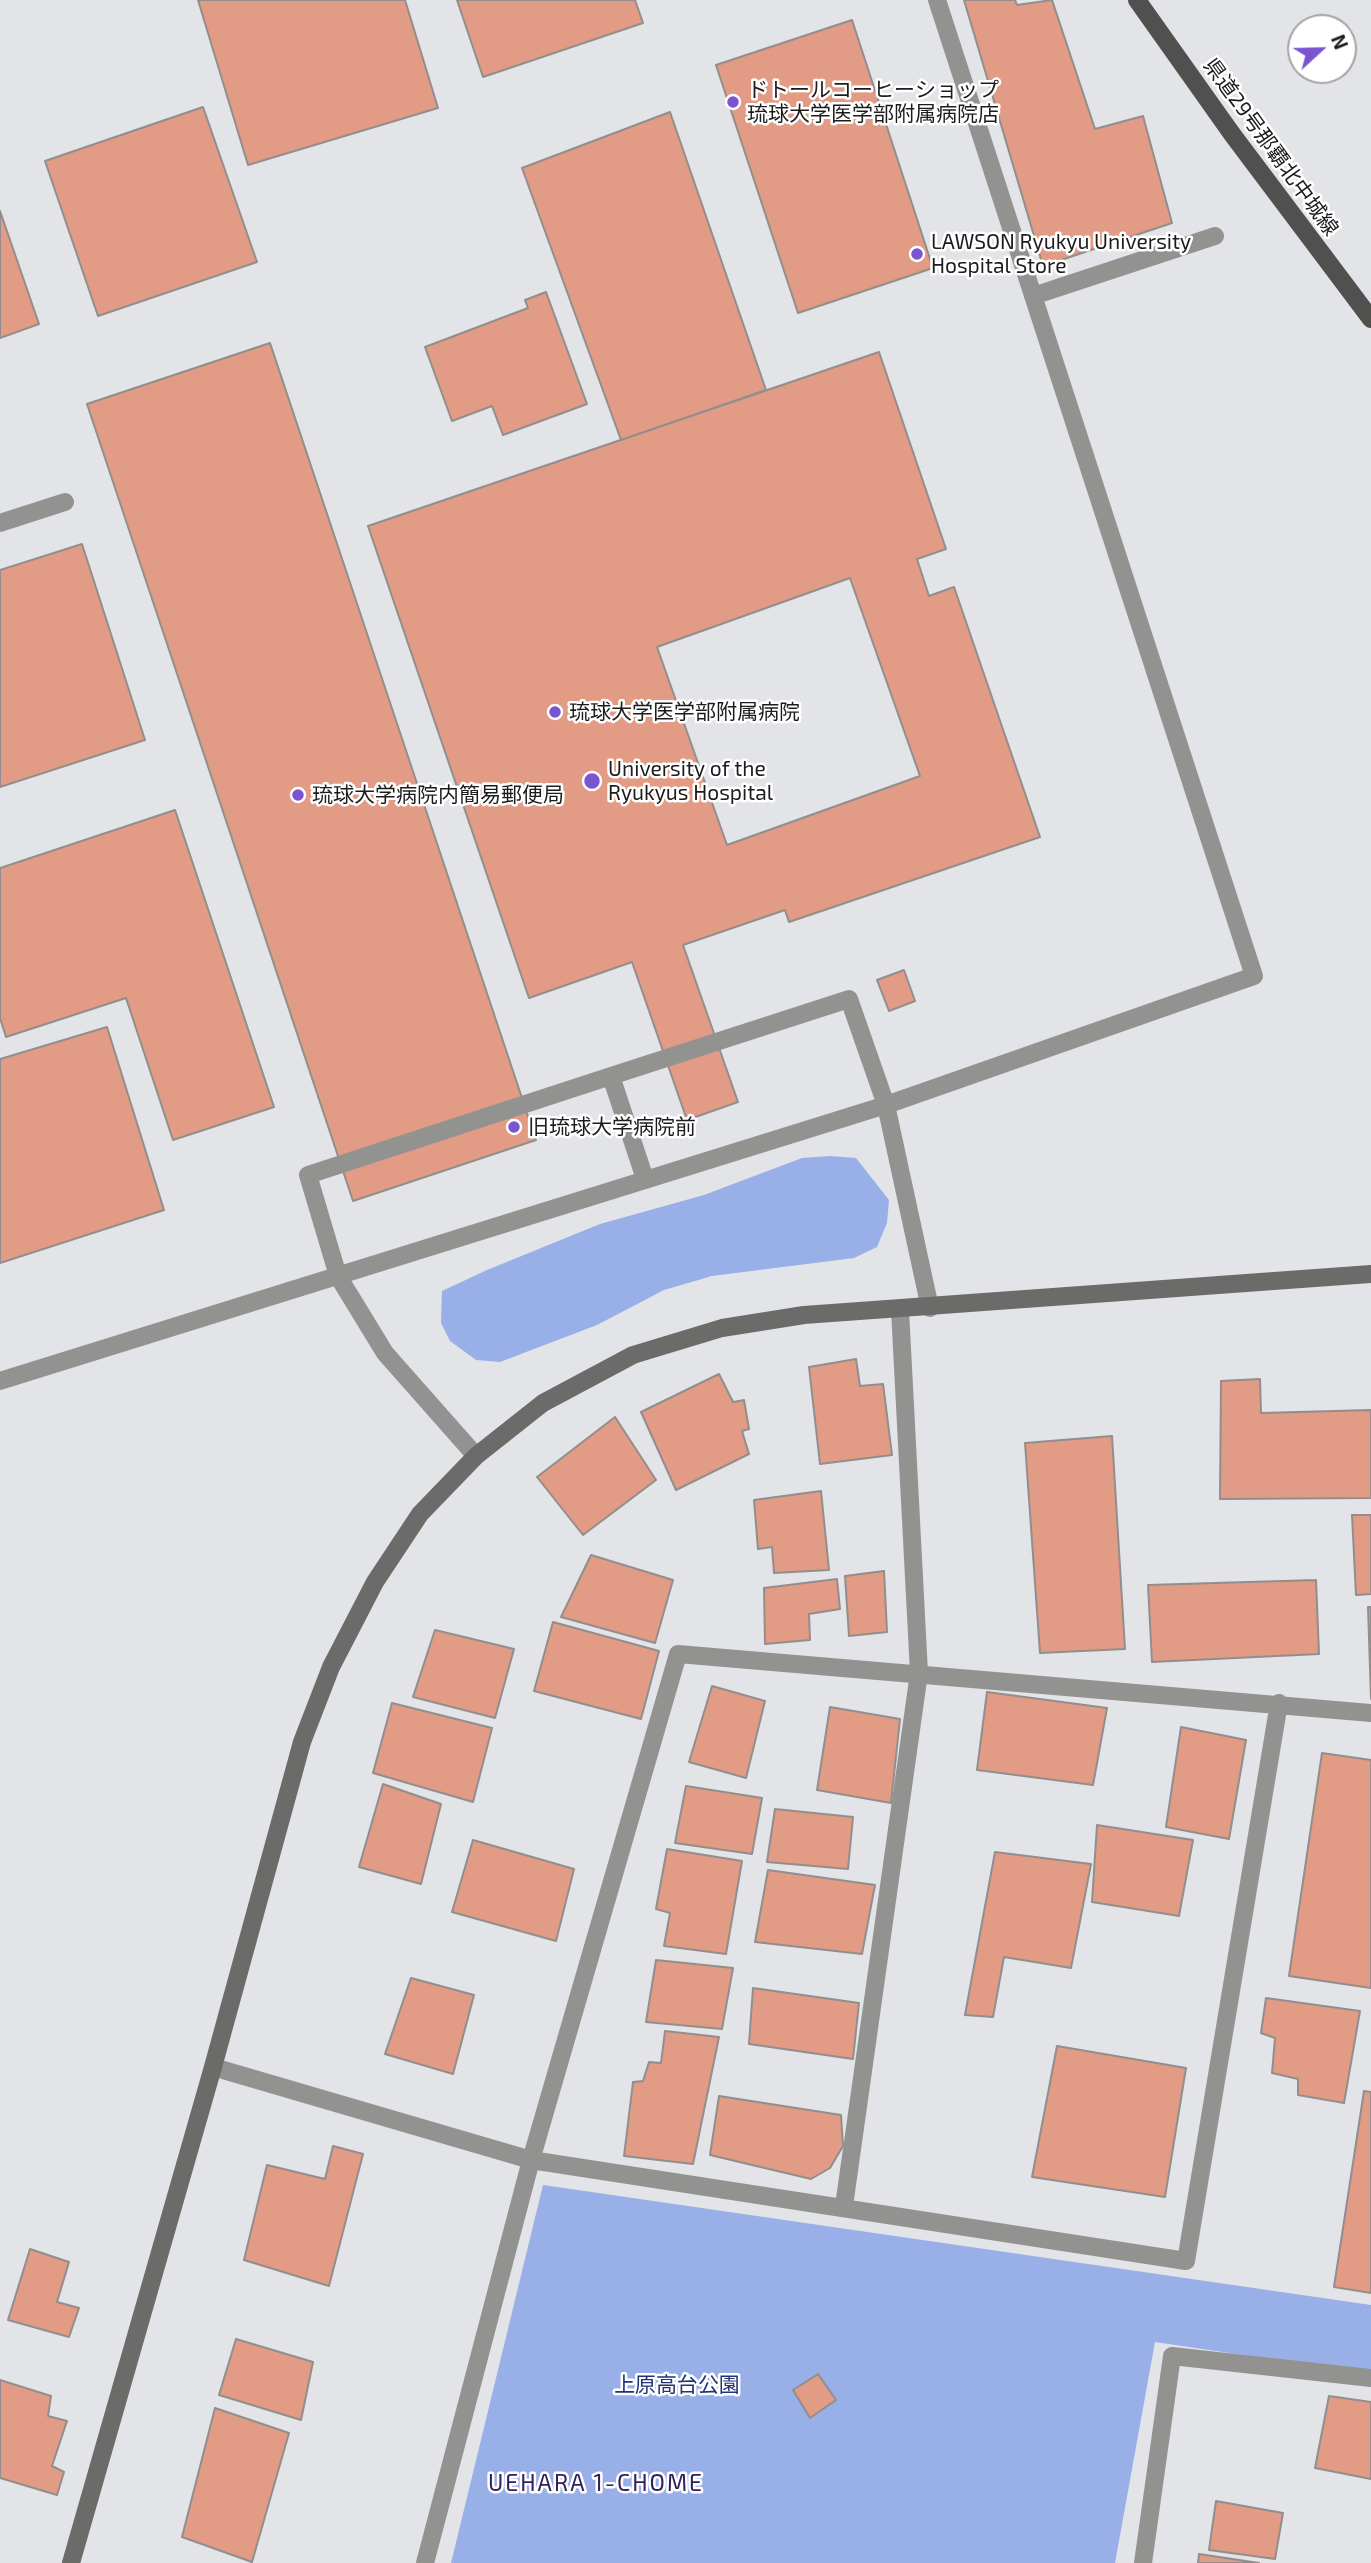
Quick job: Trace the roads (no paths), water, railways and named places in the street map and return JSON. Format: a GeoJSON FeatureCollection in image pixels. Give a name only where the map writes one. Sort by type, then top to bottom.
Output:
{"type":"FeatureCollection","features":[{"type":"Feature","properties":{"kind":"main road","name":"県道29号那覇北中城線"},"geometry":{"type":"LineString","coordinates":[[1137,0],[1232,134],[1371,319]]}},
{"type":"Feature","properties":{"kind":"street"},"geometry":{"type":"LineString","coordinates":[[0,1381],[886,1105],[1254,976],[937,0]]}},
{"type":"Feature","properties":{"kind":"street"},"geometry":{"type":"LineString","coordinates":[[1033,296],[1215,236]]}},
{"type":"Feature","properties":{"kind":"street"},"geometry":{"type":"LineString","coordinates":[[0,523],[65,502]]}},
{"type":"Feature","properties":{"kind":"street"},"geometry":{"type":"LineString","coordinates":[[476,1456],[386,1353],[338,1276],[308,1175],[849,999],[886,1105],[930,1308]]}},
{"type":"Feature","properties":{"kind":"street"},"geometry":{"type":"LineString","coordinates":[[611,1076],[645,1179]]}},
{"type":"Feature","properties":{"kind":"street"},"geometry":{"type":"LineString","coordinates":[[71,2563],[213,2067],[302,1742],[331,1667],[375,1582],[420,1514],[476,1456],[543,1403],[633,1355],[722,1328],[804,1315],[930,1308],[1371,1274]]}},
{"type":"Feature","properties":{"kind":"street"},"geometry":{"type":"LineString","coordinates":[[844,2206],[919,1673],[900,1310]]}},
{"type":"Feature","properties":{"kind":"street"},"geometry":{"type":"LineString","coordinates":[[425,2563],[531,2160],[678,1654],[1279,1703],[1371,1713]]}},
{"type":"Feature","properties":{"kind":"street"},"geometry":{"type":"LineString","coordinates":[[213,2067],[531,2160],[844,2206],[1186,2261],[1279,1703]]}},
{"type":"Feature","properties":{"kind":"street"},"geometry":{"type":"LineString","coordinates":[[1143,2563],[1172,2356],[1371,2378]]}},
{"type":"Feature","properties":{"kind":"place","name":"ドトールコーヒーショップ 琉球大学医学部附属病院店"},"geometry":{"type":"Point","coordinates":[733,102]}},
{"type":"Feature","properties":{"kind":"place","name":"LAWSON Ryukyu University Hospital Store"},"geometry":{"type":"Point","coordinates":[917,254]}},
{"type":"Feature","properties":{"kind":"place","name":"琉球大学医学部附属病院"},"geometry":{"type":"Point","coordinates":[555,712]}},
{"type":"Feature","properties":{"kind":"place","name":"University of the Ryukyus Hospital"},"geometry":{"type":"Point","coordinates":[592,781]}},
{"type":"Feature","properties":{"kind":"place","name":"琉球大学病院内簡易郵便局"},"geometry":{"type":"Point","coordinates":[298,795]}},
{"type":"Feature","properties":{"kind":"place","name":"旧琉球大学病院前"},"geometry":{"type":"Point","coordinates":[514,1127]}},
{"type":"Feature","properties":{"kind":"district","name":"UEHARA 1-CHOME"},"geometry":{"type":"Point","coordinates":[596,2483]}},
{"type":"Feature","properties":{"kind":"park label","name":"上原高台公園"},"geometry":{"type":"Point","coordinates":[677,2385]}}]}
